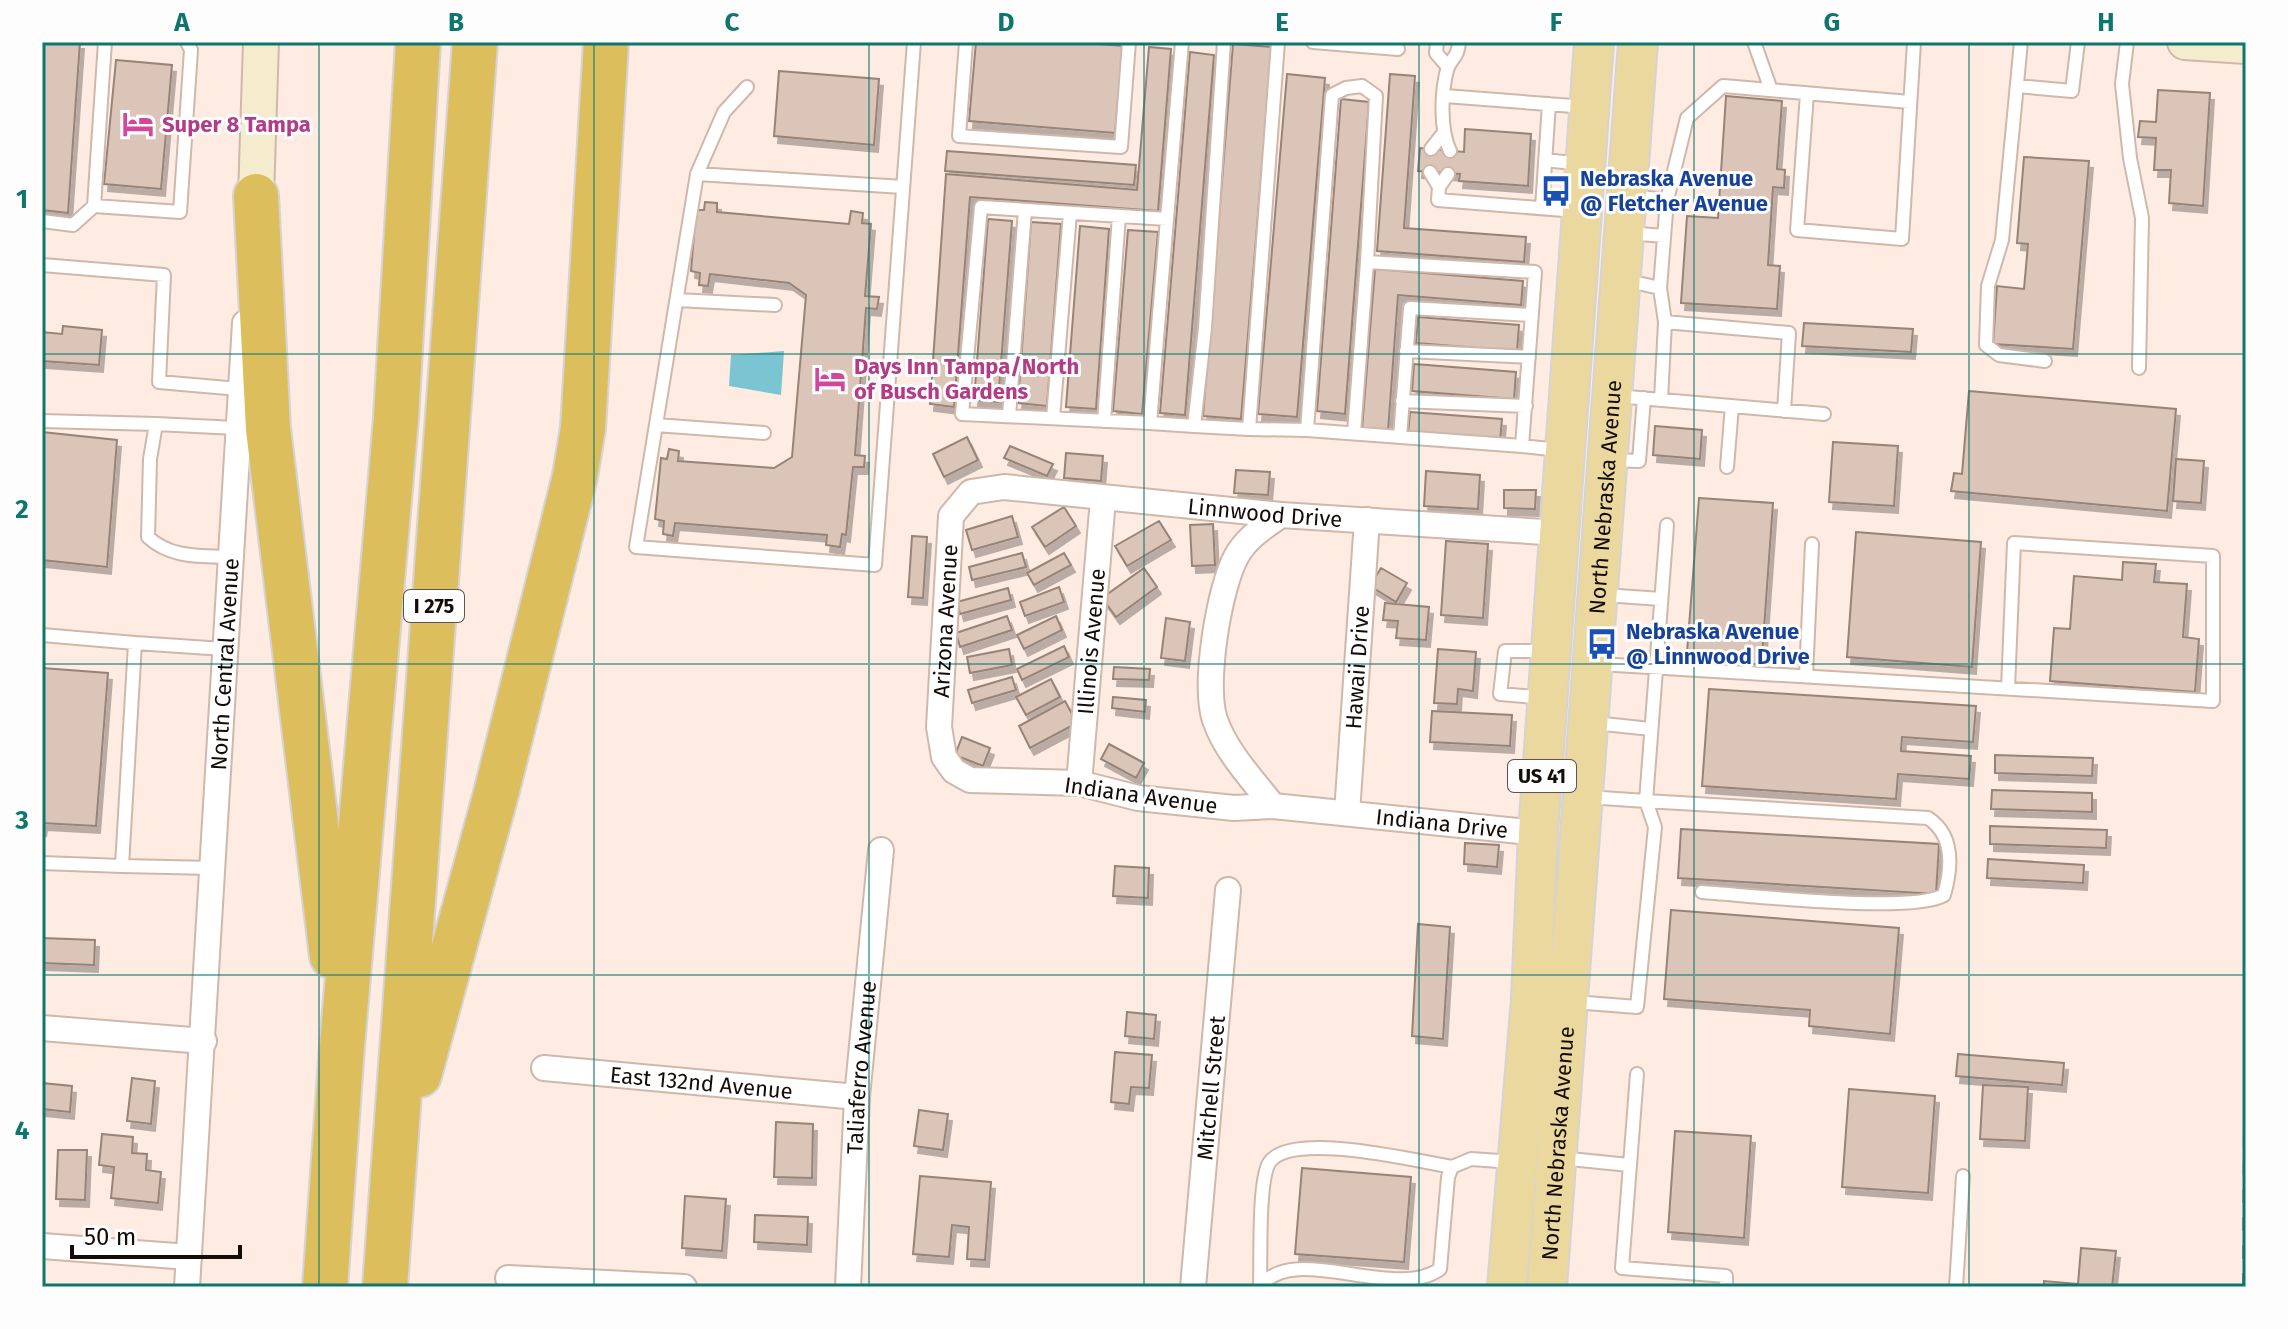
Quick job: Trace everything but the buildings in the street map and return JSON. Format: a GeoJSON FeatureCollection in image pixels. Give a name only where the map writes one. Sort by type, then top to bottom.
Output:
{"type":"FeatureCollection","features":[{"type":"Feature","properties":{"kind":"highway","name":"I 275"},"geometry":{"type":"LineString","coordinates":[[325,1287],[342,1046],[396,418],[418,42]]}},
{"type":"Feature","properties":{"kind":"highway","name":"I 275"},"geometry":{"type":"LineString","coordinates":[[385,1287],[475,42]]}},
{"type":"Feature","properties":{"kind":"highway"},"geometry":{"type":"LineString","coordinates":[[393,1170],[497,790],[575,476],[583,428],[606,62],[625,42]]}},
{"type":"Feature","properties":{"kind":"highway"},"geometry":{"type":"LineString","coordinates":[[256,196],[268,429],[342,1046]]}},
{"type":"Feature","properties":{"kind":"main road","name":"North Nebraska Avenue"},"geometry":{"type":"LineString","coordinates":[[1507,1287],[1531,999],[1538,833],[1560,533],[1540,448],[1582,211],[1594,42]]}},
{"type":"Feature","properties":{"kind":"main road","name":"North Nebraska Avenue"},"geometry":{"type":"LineString","coordinates":[[1547,1287],[1571,1002],[1582,796],[1607,460],[1628,397],[1620,279],[1638,42]]}},
{"type":"Feature","properties":{"kind":"main road"},"geometry":{"type":"LineString","coordinates":[[2185,42],[2246,46]]}},
{"type":"Feature","properties":{"kind":"main road","name":"North Central Avenue"},"geometry":{"type":"LineString","coordinates":[[256,196],[261,43]]}},
{"type":"Feature","properties":{"kind":"street","name":"North Central Avenue"},"geometry":{"type":"LineString","coordinates":[[187,1287],[204,1041],[236,428],[256,196]]}},
{"type":"Feature","properties":{"kind":"street","name":"Linnwood Drive"},"geometry":{"type":"LineString","coordinates":[[971,492],[1004,487],[1281,515],[1560,533]]}},
{"type":"Feature","properties":{"kind":"street","name":"Arizona Avenue"},"geometry":{"type":"LineString","coordinates":[[944,757],[939,727],[951,516],[971,492]]}},
{"type":"Feature","properties":{"kind":"street","name":"Illinois Avenue"},"geometry":{"type":"LineString","coordinates":[[1079,783],[1103,499]]}},
{"type":"Feature","properties":{"kind":"street"},"geometry":{"type":"LineString","coordinates":[[1273,806],[1234,755],[1214,718],[1211,649],[1235,557],[1256,532],[1281,515]]}},
{"type":"Feature","properties":{"kind":"street","name":"Hawaii Drive"},"geometry":{"type":"LineString","coordinates":[[1347,813],[1367,520]]}},
{"type":"Feature","properties":{"kind":"street"},"geometry":{"type":"LineString","coordinates":[[1551,655],[1591,663]]}},
{"type":"Feature","properties":{"kind":"street","name":"Indiana Avenue"},"geometry":{"type":"LineString","coordinates":[[944,757],[954,771],[970,780],[1079,783],[1138,798],[1234,808],[1273,806],[1347,813]]}},
{"type":"Feature","properties":{"kind":"street","name":"Indiana Drive"},"geometry":{"type":"LineString","coordinates":[[1347,813],[1538,833]]}},
{"type":"Feature","properties":{"kind":"street","name":"Taliaferro Avenue"},"geometry":{"type":"LineString","coordinates":[[848,1287],[857,1097],[881,850]]}},
{"type":"Feature","properties":{"kind":"street","name":"Mitchell Street"},"geometry":{"type":"LineString","coordinates":[[1193,1287],[1228,890]]}},
{"type":"Feature","properties":{"kind":"street"},"geometry":{"type":"LineString","coordinates":[[1531,999],[1571,1002]]}},
{"type":"Feature","properties":{"kind":"street"},"geometry":{"type":"LineString","coordinates":[[42,1028],[204,1041]]}},
{"type":"Feature","properties":{"kind":"street","name":"East 132nd Avenue"},"geometry":{"type":"LineString","coordinates":[[544,1068],[857,1097]]}},
{"type":"Feature","properties":{"kind":"street"},"geometry":{"type":"LineString","coordinates":[[42,1246],[189,1257]]}},
{"type":"Feature","properties":{"kind":"street"},"geometry":{"type":"LineString","coordinates":[[508,1278],[684,1287]]}},
{"type":"Feature","properties":{"kind":"lane"},"geometry":{"type":"LineString","coordinates":[[42,221],[73,225],[94,206],[105,42]]}},
{"type":"Feature","properties":{"kind":"lane"},"geometry":{"type":"LineString","coordinates":[[94,206],[180,212],[191,50],[187,42]]}},
{"type":"Feature","properties":{"kind":"lane"},"geometry":{"type":"LineString","coordinates":[[747,87],[724,112],[697,174],[636,547],[875,565],[914,42]]}},
{"type":"Feature","properties":{"kind":"lane"},"geometry":{"type":"LineString","coordinates":[[966,42],[959,136],[1121,147],[1129,42]]}},
{"type":"Feature","properties":{"kind":"lane"},"geometry":{"type":"LineString","coordinates":[[1150,423],[1182,42]]}},
{"type":"Feature","properties":{"kind":"lane"},"geometry":{"type":"LineString","coordinates":[[1194,426],[1205,328],[1224,42]]}},
{"type":"Feature","properties":{"kind":"lane"},"geometry":{"type":"LineString","coordinates":[[1249,429],[1278,42]]}},
{"type":"Feature","properties":{"kind":"lane"},"geometry":{"type":"LineString","coordinates":[[1313,42],[1398,49]]}},
{"type":"Feature","properties":{"kind":"lane"},"geometry":{"type":"LineString","coordinates":[[1437,42],[1436,53],[1448,67]]}},
{"type":"Feature","properties":{"kind":"lane"},"geometry":{"type":"LineString","coordinates":[[1450,151],[1442,135],[1445,96],[1448,67],[1459,55],[1459,42]]}},
{"type":"Feature","properties":{"kind":"lane"},"geometry":{"type":"LineString","coordinates":[[1754,42],[1771,90]]}},
{"type":"Feature","properties":{"kind":"lane"},"geometry":{"type":"LineString","coordinates":[[1807,94],[1797,230],[1902,239],[1914,42]]}},
{"type":"Feature","properties":{"kind":"lane"},"geometry":{"type":"LineString","coordinates":[[2021,42],[2002,240],[1988,286],[1986,345],[1999,355],[2045,361]]}},
{"type":"Feature","properties":{"kind":"lane"},"geometry":{"type":"LineString","coordinates":[[2017,86],[2072,91],[2078,42]]}},
{"type":"Feature","properties":{"kind":"lane"},"geometry":{"type":"LineString","coordinates":[[2127,42],[2122,84],[2130,158],[2142,218],[2139,368]]}},
{"type":"Feature","properties":{"kind":"lane"},"geometry":{"type":"LineString","coordinates":[[1307,430],[1332,95],[1362,86],[1376,96],[1354,433]]}},
{"type":"Feature","properties":{"kind":"lane"},"geometry":{"type":"LineString","coordinates":[[1661,400],[1665,322],[1660,288],[1667,200],[1687,118],[1723,86],[1910,102]]}},
{"type":"Feature","properties":{"kind":"lane"},"geometry":{"type":"LineString","coordinates":[[1445,96],[1589,107]]}},
{"type":"Feature","properties":{"kind":"lane"},"geometry":{"type":"LineString","coordinates":[[1542,208],[1549,104]]}},
{"type":"Feature","properties":{"kind":"lane"},"geometry":{"type":"LineString","coordinates":[[1431,149],[1442,135]]}},
{"type":"Feature","properties":{"kind":"lane"},"geometry":{"type":"LineString","coordinates":[[1545,160],[1585,164]]}},
{"type":"Feature","properties":{"kind":"lane"},"geometry":{"type":"LineString","coordinates":[[1430,172],[1439,187]]}},
{"type":"Feature","properties":{"kind":"lane"},"geometry":{"type":"LineString","coordinates":[[697,174],[903,187]]}},
{"type":"Feature","properties":{"kind":"lane"},"geometry":{"type":"LineString","coordinates":[[1448,174],[1439,187],[1438,200],[1582,211]]}},
{"type":"Feature","properties":{"kind":"lane"},"geometry":{"type":"LineString","coordinates":[[1627,196],[1667,200]]}},
{"type":"Feature","properties":{"kind":"lane"},"geometry":{"type":"LineString","coordinates":[[1167,219],[981,207],[962,414],[1307,430],[1540,448],[1526,406],[1535,272],[1367,262]]}},
{"type":"Feature","properties":{"kind":"lane"},"geometry":{"type":"LineString","coordinates":[[1009,416],[1025,210]]}},
{"type":"Feature","properties":{"kind":"lane"},"geometry":{"type":"LineString","coordinates":[[1053,418],[1070,213]]}},
{"type":"Feature","properties":{"kind":"lane"},"geometry":{"type":"LineString","coordinates":[[1104,421],[1119,216]]}},
{"type":"Feature","properties":{"kind":"lane"},"geometry":{"type":"LineString","coordinates":[[1624,233],[1664,236]]}},
{"type":"Feature","properties":{"kind":"lane"},"geometry":{"type":"LineString","coordinates":[[42,265],[164,275],[159,382],[239,389]]}},
{"type":"Feature","properties":{"kind":"lane"},"geometry":{"type":"LineString","coordinates":[[1620,279],[1660,288]]}},
{"type":"Feature","properties":{"kind":"lane"},"geometry":{"type":"LineString","coordinates":[[677,300],[775,305]]}},
{"type":"Feature","properties":{"kind":"lane"},"geometry":{"type":"LineString","coordinates":[[1400,437],[1410,308],[1532,315]]}},
{"type":"Feature","properties":{"kind":"lane"},"geometry":{"type":"LineString","coordinates":[[1665,322],[1789,333],[1784,411]]}},
{"type":"Feature","properties":{"kind":"lane"},"geometry":{"type":"LineString","coordinates":[[1406,351],[1529,357]]}},
{"type":"Feature","properties":{"kind":"lane"},"geometry":{"type":"LineString","coordinates":[[1628,397],[1824,414]]}},
{"type":"Feature","properties":{"kind":"lane"},"geometry":{"type":"LineString","coordinates":[[1402,401],[1526,406]]}},
{"type":"Feature","properties":{"kind":"lane"},"geometry":{"type":"LineString","coordinates":[[1727,467],[1732,406]]}},
{"type":"Feature","properties":{"kind":"lane"},"geometry":{"type":"LineString","coordinates":[[42,421],[236,428]]}},
{"type":"Feature","properties":{"kind":"lane"},"geometry":{"type":"LineString","coordinates":[[156,424],[150,459],[148,537],[160,548],[186,556],[230,557]]}},
{"type":"Feature","properties":{"kind":"lane"},"geometry":{"type":"LineString","coordinates":[[656,425],[764,433]]}},
{"type":"Feature","properties":{"kind":"lane"},"geometry":{"type":"LineString","coordinates":[[1571,1002],[1637,1007],[1655,827],[1646,801],[1667,525]]}},
{"type":"Feature","properties":{"kind":"lane"},"geometry":{"type":"LineString","coordinates":[[1591,663],[2213,701],[2213,556],[2014,543],[2008,688]]}},
{"type":"Feature","properties":{"kind":"lane"},"geometry":{"type":"LineString","coordinates":[[1806,676],[1812,544]]}},
{"type":"Feature","properties":{"kind":"lane"},"geometry":{"type":"LineString","coordinates":[[1596,594],[1661,599]]}},
{"type":"Feature","properties":{"kind":"lane"},"geometry":{"type":"LineString","coordinates":[[42,635],[224,649]]}},
{"type":"Feature","properties":{"kind":"lane"},"geometry":{"type":"LineString","coordinates":[[122,866],[135,643]]}},
{"type":"Feature","properties":{"kind":"lane"},"geometry":{"type":"LineString","coordinates":[[1587,723],[1651,729]]}},
{"type":"Feature","properties":{"kind":"lane"},"geometry":{"type":"LineString","coordinates":[[1582,796],[1928,818],[1943,828],[1949,845],[1949,879],[1944,895],[1932,902],[1889,904],[1702,892]]}},
{"type":"Feature","properties":{"kind":"lane"},"geometry":{"type":"LineString","coordinates":[[42,863],[213,868]]}},
{"type":"Feature","properties":{"kind":"lane"},"geometry":{"type":"LineString","coordinates":[[1637,1074],[1622,1268],[1726,1276],[1726,1287]]}},
{"type":"Feature","properties":{"kind":"lane"},"geometry":{"type":"LineString","coordinates":[[1260,1286],[1265,1174],[1277,1156],[1290,1148],[1315,1147],[1452,1167],[1471,1159],[1517,1162]]}},
{"type":"Feature","properties":{"kind":"lane"},"geometry":{"type":"LineString","coordinates":[[1558,1157],[1629,1165]]}},
{"type":"Feature","properties":{"kind":"lane"},"geometry":{"type":"LineString","coordinates":[[1260,1286],[1275,1273],[1298,1269],[1401,1279],[1427,1278],[1440,1269],[1444,1252],[1448,1177],[1452,1167]]}},
{"type":"Feature","properties":{"kind":"lane"},"geometry":{"type":"LineString","coordinates":[[1956,1287],[1963,1176]]}},
{"type":"Feature","properties":{"kind":"water"},"geometry":{"type":"Polygon","coordinates":[[[784,351],[781,395],[729,386],[731,355],[784,351]]]}},
{"type":"Feature","properties":{"kind":"railway"},"geometry":{"type":"LineString","coordinates":[[2245,1287],[2246,1117]]}},
{"type":"Feature","properties":{"kind":"place","name":"Super 8 Tampa"},"geometry":{"type":"Point","coordinates":[138,124]}},
{"type":"Feature","properties":{"kind":"place","name":"Nebraska Avenue @ Fletcher Avenue"},"geometry":{"type":"Point","coordinates":[1556,191]}},
{"type":"Feature","properties":{"kind":"place","name":"Days Inn Tampa/North of Busch Gardens"},"geometry":{"type":"Point","coordinates":[830,379]}},
{"type":"Feature","properties":{"kind":"place","name":"Nebraska Avenue @ Linnwood Drive"},"geometry":{"type":"Point","coordinates":[1602,644]}}]}
